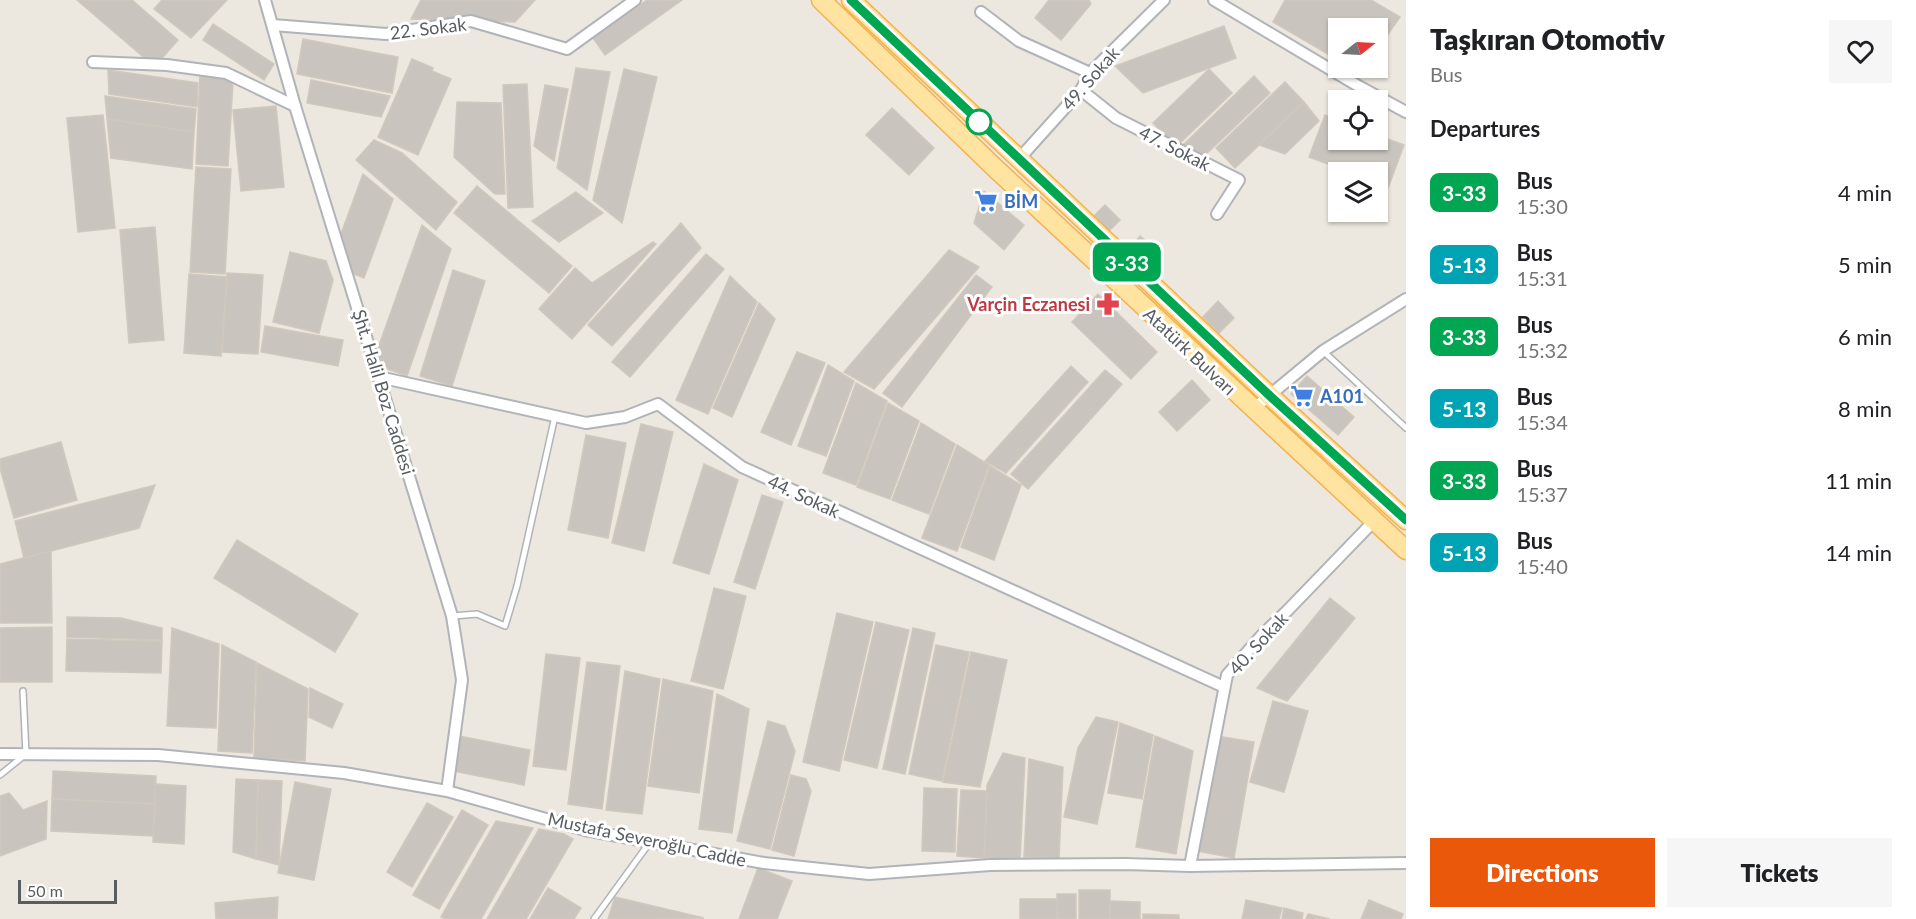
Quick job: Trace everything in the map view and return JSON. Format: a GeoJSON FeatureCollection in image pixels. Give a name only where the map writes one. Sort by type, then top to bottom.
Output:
{"type":"FeatureCollection","features":[{"type":"Feature","properties":{"kind":"main road","name":"Atatürk Bulvarı"},"geometry":{"type":"LineString","coordinates":[[820,0],[1003,176],[1406,550]]}},
{"type":"Feature","properties":{"kind":"main road","name":"Atatürk Bulvarı"},"geometry":{"type":"LineString","coordinates":[[851,0],[1270,396],[1406,520]]}},
{"type":"Feature","properties":{"kind":"street","name":"Şht. Halil Boz Caddesi"},"geometry":{"type":"LineString","coordinates":[[265,0],[295,106],[452,616],[462,680],[447,791]]}},
{"type":"Feature","properties":{"kind":"street","name":"22. Sokak"},"geometry":{"type":"LineString","coordinates":[[273,25],[386,34],[471,21],[567,49],[635,0]]}},
{"type":"Feature","properties":{"kind":"street","name":"49. Sokak"},"geometry":{"type":"LineString","coordinates":[[1019,159],[1081,90],[1090,73],[1164,0]]}},
{"type":"Feature","properties":{"kind":"street"},"geometry":{"type":"LineString","coordinates":[[1214,0],[1406,112]]}},
{"type":"Feature","properties":{"kind":"street"},"geometry":{"type":"LineString","coordinates":[[981,12],[1019,41],[1090,73]]}},
{"type":"Feature","properties":{"kind":"street"},"geometry":{"type":"LineString","coordinates":[[93,62],[167,65],[226,73],[295,106]]}},
{"type":"Feature","properties":{"kind":"street","name":"47. Sokak"},"geometry":{"type":"LineString","coordinates":[[1081,90],[1116,118],[1239,180],[1217,214]]}},
{"type":"Feature","properties":{"kind":"street"},"geometry":{"type":"LineString","coordinates":[[1253,409],[1323,351],[1406,299]]}},
{"type":"Feature","properties":{"kind":"street","name":"44. Sokak"},"geometry":{"type":"LineString","coordinates":[[379,377],[586,423],[626,417],[658,404],[742,467],[1224,687]]}},
{"type":"Feature","properties":{"kind":"street","name":"40. Sokak"},"geometry":{"type":"LineString","coordinates":[[1190,866],[1227,675],[1262,635],[1374,520]]}},
{"type":"Feature","properties":{"kind":"street","name":"Mustafa Severoğlu Cadde"},"geometry":{"type":"LineString","coordinates":[[0,754],[158,755],[344,773],[447,791],[585,830],[764,864],[869,874],[990,865],[1190,866],[1406,863]]}},
{"type":"Feature","properties":{"kind":"lane"},"geometry":{"type":"LineString","coordinates":[[1323,351],[1406,428]]}},
{"type":"Feature","properties":{"kind":"lane"},"geometry":{"type":"LineString","coordinates":[[452,616],[477,614],[505,626],[517,586],[555,416]]}},
{"type":"Feature","properties":{"kind":"lane"},"geometry":{"type":"LineString","coordinates":[[0,775],[26,754],[23,691]]}},
{"type":"Feature","properties":{"kind":"lane"},"geometry":{"type":"LineString","coordinates":[[594,919],[650,842]]}},
{"type":"Feature","properties":{"kind":"building"},"geometry":{"type":"Polygon","coordinates":[[[77,0],[132,0],[178,40],[162,58],[148,61],[77,0]]]}},
{"type":"Feature","properties":{"kind":"building"},"geometry":{"type":"Polygon","coordinates":[[[162,0],[227,0],[191,38],[154,9],[162,0]]]}},
{"type":"Feature","properties":{"kind":"building"},"geometry":{"type":"Polygon","coordinates":[[[421,0],[535,0],[515,22],[411,19],[421,0]]]}},
{"type":"Feature","properties":{"kind":"building"},"geometry":{"type":"Polygon","coordinates":[[[647,0],[682,0],[605,55],[593,38],[647,0]]]}},
{"type":"Feature","properties":{"kind":"building"},"geometry":{"type":"Polygon","coordinates":[[[1049,0],[1089,0],[1091,4],[1061,40],[1035,18],[1049,0]]]}},
{"type":"Feature","properties":{"kind":"building"},"geometry":{"type":"Polygon","coordinates":[[[1285,0],[1371,0],[1400,17],[1388,34],[1388,18],[1328,18],[1328,54],[1273,22],[1285,0]]]}},
{"type":"Feature","properties":{"kind":"building"},"geometry":{"type":"Polygon","coordinates":[[[213,24],[274,64],[264,80],[203,40],[213,24]]]}},
{"type":"Feature","properties":{"kind":"building"},"geometry":{"type":"Polygon","coordinates":[[[1224,26],[1236,58],[1143,93],[1115,66],[1224,26]]]}},
{"type":"Feature","properties":{"kind":"building"},"geometry":{"type":"Polygon","coordinates":[[[303,39],[398,57],[392,93],[297,74],[303,39]]]}},
{"type":"Feature","properties":{"kind":"building"},"geometry":{"type":"Polygon","coordinates":[[[412,59],[451,79],[418,155],[378,137],[412,59]]]}},
{"type":"Feature","properties":{"kind":"building"},"geometry":{"type":"Polygon","coordinates":[[[576,68],[610,72],[587,190],[557,168],[576,68]]]}},
{"type":"Feature","properties":{"kind":"building"},"geometry":{"type":"Polygon","coordinates":[[[624,69],[657,77],[622,223],[593,200],[624,69]]]}},
{"type":"Feature","properties":{"kind":"building"},"geometry":{"type":"Polygon","coordinates":[[[1209,69],[1232,93],[1176,147],[1153,123],[1209,69]]]}},
{"type":"Feature","properties":{"kind":"building"},"geometry":{"type":"Polygon","coordinates":[[[108,70],[198,83],[197,107],[109,94],[108,70]]]}},
{"type":"Feature","properties":{"kind":"building"},"geometry":{"type":"Polygon","coordinates":[[[200,74],[233,81],[228,166],[196,164],[200,74]]]}},
{"type":"Feature","properties":{"kind":"building"},"geometry":{"type":"Polygon","coordinates":[[[1254,76],[1270,93],[1202,158],[1182,146],[1254,76]]]}},
{"type":"Feature","properties":{"kind":"building"},"geometry":{"type":"Polygon","coordinates":[[[311,80],[390,96],[381,117],[307,103],[311,80]]]}},
{"type":"Feature","properties":{"kind":"building"},"geometry":{"type":"Polygon","coordinates":[[[1285,82],[1304,102],[1235,168],[1216,148],[1285,82]]]}},
{"type":"Feature","properties":{"kind":"building"},"geometry":{"type":"Polygon","coordinates":[[[527,84],[533,207],[508,208],[503,85],[527,84]]]}},
{"type":"Feature","properties":{"kind":"building"},"geometry":{"type":"Polygon","coordinates":[[[545,85],[568,89],[554,161],[534,146],[545,85]]]}},
{"type":"Feature","properties":{"kind":"building"},"geometry":{"type":"Polygon","coordinates":[[[105,96],[196,109],[194,132],[107,119],[105,96]]]}},
{"type":"Feature","properties":{"kind":"building"},"geometry":{"type":"Polygon","coordinates":[[[457,102],[501,103],[505,194],[495,194],[454,157],[457,102]]]}},
{"type":"Feature","properties":{"kind":"building"},"geometry":{"type":"Polygon","coordinates":[[[1304,102],[1319,121],[1285,154],[1259,145],[1304,102]]]}},
{"type":"Feature","properties":{"kind":"building"},"geometry":{"type":"Polygon","coordinates":[[[276,106],[284,187],[241,191],[233,110],[276,106]]]}},
{"type":"Feature","properties":{"kind":"building"},"geometry":{"type":"Polygon","coordinates":[[[892,108],[934,148],[909,175],[866,135],[892,108]]]}},
{"type":"Feature","properties":{"kind":"building"},"geometry":{"type":"Polygon","coordinates":[[[103,115],[115,228],[78,232],[67,118],[103,115]]]}},
{"type":"Feature","properties":{"kind":"building"},"geometry":{"type":"Polygon","coordinates":[[[1325,115],[1328,116],[1328,150],[1388,150],[1388,139],[1404,145],[1388,188],[1388,162],[1328,162],[1328,164],[1309,157],[1325,115]]]}},
{"type":"Feature","properties":{"kind":"building"},"geometry":{"type":"Polygon","coordinates":[[[107,119],[194,132],[192,169],[111,158],[107,119]]]}},
{"type":"Feature","properties":{"kind":"building"},"geometry":{"type":"Polygon","coordinates":[[[374,140],[402,153],[457,202],[436,230],[356,160],[374,140]]]}},
{"type":"Feature","properties":{"kind":"building"},"geometry":{"type":"Polygon","coordinates":[[[196,167],[231,169],[225,274],[190,272],[196,167]]]}},
{"type":"Feature","properties":{"kind":"building"},"geometry":{"type":"Polygon","coordinates":[[[363,174],[393,199],[364,278],[354,274],[341,234],[363,174]]]}},
{"type":"Feature","properties":{"kind":"building"},"geometry":{"type":"Polygon","coordinates":[[[477,186],[572,266],[549,293],[454,213],[477,186]]]}},
{"type":"Feature","properties":{"kind":"building"},"geometry":{"type":"Polygon","coordinates":[[[984,191],[1024,225],[1004,250],[974,223],[984,191]]]}},
{"type":"Feature","properties":{"kind":"building"},"geometry":{"type":"Polygon","coordinates":[[[576,192],[603,213],[559,242],[532,221],[576,192]]]}},
{"type":"Feature","properties":{"kind":"building"},"geometry":{"type":"Polygon","coordinates":[[[1105,205],[1120,220],[1102,238],[1087,223],[1105,205]]]}},
{"type":"Feature","properties":{"kind":"building"},"geometry":{"type":"Polygon","coordinates":[[[681,223],[701,248],[612,346],[588,325],[681,223]]]}},
{"type":"Feature","properties":{"kind":"building"},"geometry":{"type":"Polygon","coordinates":[[[422,225],[451,249],[407,376],[382,367],[377,351],[422,225]]]}},
{"type":"Feature","properties":{"kind":"building"},"geometry":{"type":"Polygon","coordinates":[[[155,227],[164,340],[129,343],[120,230],[155,227]]]}},
{"type":"Feature","properties":{"kind":"building"},"geometry":{"type":"Polygon","coordinates":[[[1140,236],[1158,251],[1143,269],[1125,255],[1140,236]]]}},
{"type":"Feature","properties":{"kind":"building"},"geometry":{"type":"Polygon","coordinates":[[[653,242],[656,244],[572,339],[539,309],[575,268],[592,283],[653,242]]]}},
{"type":"Feature","properties":{"kind":"building"},"geometry":{"type":"Polygon","coordinates":[[[949,250],[979,267],[874,389],[844,372],[949,250]]]}},
{"type":"Feature","properties":{"kind":"building"},"geometry":{"type":"Polygon","coordinates":[[[290,252],[326,261],[333,280],[319,333],[273,322],[290,252]]]}},
{"type":"Feature","properties":{"kind":"building"},"geometry":{"type":"Polygon","coordinates":[[[706,254],[724,269],[630,377],[612,362],[706,254]]]}},
{"type":"Feature","properties":{"kind":"building"},"geometry":{"type":"Polygon","coordinates":[[[453,270],[485,281],[452,386],[420,376],[453,270]]]}},
{"type":"Feature","properties":{"kind":"building"},"geometry":{"type":"Polygon","coordinates":[[[227,273],[263,275],[258,354],[222,352],[227,273]]]}},
{"type":"Feature","properties":{"kind":"building"},"geometry":{"type":"Polygon","coordinates":[[[189,274],[227,277],[221,356],[184,353],[189,274]]]}},
{"type":"Feature","properties":{"kind":"building"},"geometry":{"type":"Polygon","coordinates":[[[976,275],[992,287],[902,407],[883,393],[976,275]]]}},
{"type":"Feature","properties":{"kind":"building"},"geometry":{"type":"Polygon","coordinates":[[[730,276],[757,302],[708,414],[676,400],[730,276]]]}},
{"type":"Feature","properties":{"kind":"building"},"geometry":{"type":"Polygon","coordinates":[[[1098,294],[1157,352],[1131,379],[1072,322],[1098,294]]]}},
{"type":"Feature","properties":{"kind":"building"},"geometry":{"type":"Polygon","coordinates":[[[1218,301],[1234,318],[1219,333],[1203,317],[1218,301]]]}},
{"type":"Feature","properties":{"kind":"building"},"geometry":{"type":"Polygon","coordinates":[[[759,303],[775,319],[732,417],[713,408],[759,303]]]}},
{"type":"Feature","properties":{"kind":"building"},"geometry":{"type":"Polygon","coordinates":[[[265,326],[343,340],[338,366],[261,352],[265,326]]]}},
{"type":"Feature","properties":{"kind":"building"},"geometry":{"type":"Polygon","coordinates":[[[797,352],[825,363],[791,445],[761,432],[797,352]]]}},
{"type":"Feature","properties":{"kind":"building"},"geometry":{"type":"Polygon","coordinates":[[[828,365],[854,381],[826,456],[798,446],[828,365]]]}},
{"type":"Feature","properties":{"kind":"building"},"geometry":{"type":"Polygon","coordinates":[[[1071,366],[1088,382],[1006,473],[985,461],[1071,366]]]}},
{"type":"Feature","properties":{"kind":"building"},"geometry":{"type":"Polygon","coordinates":[[[1105,370],[1122,384],[1028,489],[1011,474],[1105,370]]]}},
{"type":"Feature","properties":{"kind":"building"},"geometry":{"type":"Polygon","coordinates":[[[1307,376],[1354,417],[1338,435],[1291,394],[1307,376]]]}},
{"type":"Feature","properties":{"kind":"building"},"geometry":{"type":"Polygon","coordinates":[[[1192,380],[1210,400],[1177,431],[1159,412],[1192,380]]]}},
{"type":"Feature","properties":{"kind":"building"},"geometry":{"type":"Polygon","coordinates":[[[856,383],[887,401],[856,485],[823,473],[856,383]]]}},
{"type":"Feature","properties":{"kind":"building"},"geometry":{"type":"Polygon","coordinates":[[[888,403],[919,421],[890,499],[857,487],[888,403]]]}},
{"type":"Feature","properties":{"kind":"building"},"geometry":{"type":"Polygon","coordinates":[[[921,423],[955,444],[929,514],[892,500],[921,423]]]}},
{"type":"Feature","properties":{"kind":"building"},"geometry":{"type":"Polygon","coordinates":[[[641,424],[673,432],[644,551],[612,543],[641,424]]]}},
{"type":"Feature","properties":{"kind":"building"},"geometry":{"type":"Polygon","coordinates":[[[586,435],[626,443],[608,538],[568,530],[586,435]]]}},
{"type":"Feature","properties":{"kind":"building"},"geometry":{"type":"Polygon","coordinates":[[[61,442],[77,500],[14,518],[0,468],[0,459],[61,442]]]}},
{"type":"Feature","properties":{"kind":"building"},"geometry":{"type":"Polygon","coordinates":[[[957,445],[989,465],[957,551],[922,538],[957,445]]]}},
{"type":"Feature","properties":{"kind":"building"},"geometry":{"type":"Polygon","coordinates":[[[704,464],[738,480],[709,574],[673,563],[704,464]]]}},
{"type":"Feature","properties":{"kind":"building"},"geometry":{"type":"Polygon","coordinates":[[[990,466],[1021,485],[994,560],[961,547],[990,466]]]}},
{"type":"Feature","properties":{"kind":"building"},"geometry":{"type":"Polygon","coordinates":[[[155,485],[139,528],[24,558],[15,521],[155,485]]]}},
{"type":"Feature","properties":{"kind":"building"},"geometry":{"type":"Polygon","coordinates":[[[762,495],[783,502],[755,589],[734,582],[762,495]]]}},
{"type":"Feature","properties":{"kind":"building"},"geometry":{"type":"Polygon","coordinates":[[[237,540],[358,614],[335,652],[214,578],[237,540]]]}},
{"type":"Feature","properties":{"kind":"building"},"geometry":{"type":"Polygon","coordinates":[[[51,551],[52,623],[0,623],[0,564],[51,551]]]}},
{"type":"Feature","properties":{"kind":"building"},"geometry":{"type":"Polygon","coordinates":[[[714,588],[746,596],[723,689],[691,681],[714,588]]]}},
{"type":"Feature","properties":{"kind":"building"},"geometry":{"type":"Polygon","coordinates":[[[1330,598],[1355,618],[1287,701],[1257,688],[1330,598]]]}},
{"type":"Feature","properties":{"kind":"building"},"geometry":{"type":"Polygon","coordinates":[[[837,613],[873,622],[839,771],[803,762],[837,613]]]}},
{"type":"Feature","properties":{"kind":"building"},"geometry":{"type":"Polygon","coordinates":[[[67,617],[121,618],[162,628],[162,640],[67,637],[67,617]]]}},
{"type":"Feature","properties":{"kind":"building"},"geometry":{"type":"Polygon","coordinates":[[[876,622],[909,630],[877,768],[844,760],[876,622]]]}},
{"type":"Feature","properties":{"kind":"building"},"geometry":{"type":"Polygon","coordinates":[[[52,627],[52,682],[0,682],[0,628],[52,627]]]}},
{"type":"Feature","properties":{"kind":"building"},"geometry":{"type":"Polygon","coordinates":[[[172,628],[219,644],[216,728],[167,726],[172,628]]]}},
{"type":"Feature","properties":{"kind":"building"},"geometry":{"type":"Polygon","coordinates":[[[913,628],[935,633],[905,774],[883,769],[913,628]]]}},
{"type":"Feature","properties":{"kind":"building"},"geometry":{"type":"Polygon","coordinates":[[[67,639],[162,641],[161,673],[66,671],[67,639]]]}},
{"type":"Feature","properties":{"kind":"building"},"geometry":{"type":"Polygon","coordinates":[[[222,645],[256,662],[252,753],[218,751],[222,645]]]}},
{"type":"Feature","properties":{"kind":"building"},"geometry":{"type":"Polygon","coordinates":[[[936,645],[969,652],[942,781],[909,774],[936,645]]]}},
{"type":"Feature","properties":{"kind":"building"},"geometry":{"type":"Polygon","coordinates":[[[971,652],[1007,660],[980,787],[943,782],[971,652]]]}},
{"type":"Feature","properties":{"kind":"building"},"geometry":{"type":"Polygon","coordinates":[[[546,654],[580,658],[566,770],[533,766],[546,654]]]}},
{"type":"Feature","properties":{"kind":"building"},"geometry":{"type":"Polygon","coordinates":[[[587,662],[620,666],[602,809],[568,804],[587,662]]]}},
{"type":"Feature","properties":{"kind":"building"},"geometry":{"type":"Polygon","coordinates":[[[257,663],[308,689],[305,761],[254,758],[257,663]]]}},
{"type":"Feature","properties":{"kind":"building"},"geometry":{"type":"Polygon","coordinates":[[[625,671],[660,679],[642,814],[606,810],[625,671]]]}},
{"type":"Feature","properties":{"kind":"building"},"geometry":{"type":"Polygon","coordinates":[[[663,679],[713,691],[699,793],[648,786],[663,679]]]}},
{"type":"Feature","properties":{"kind":"building"},"geometry":{"type":"Polygon","coordinates":[[[310,688],[343,704],[332,728],[309,717],[310,688]]]}},
{"type":"Feature","properties":{"kind":"building"},"geometry":{"type":"Polygon","coordinates":[[[717,694],[749,709],[732,833],[699,829],[717,694]]]}},
{"type":"Feature","properties":{"kind":"building"},"geometry":{"type":"Polygon","coordinates":[[[1273,701],[1308,711],[1284,792],[1250,782],[1273,701]]]}},
{"type":"Feature","properties":{"kind":"building"},"geometry":{"type":"Polygon","coordinates":[[[1096,717],[1118,722],[1097,824],[1064,817],[1078,748],[1096,717]]]}},
{"type":"Feature","properties":{"kind":"building"},"geometry":{"type":"Polygon","coordinates":[[[768,721],[785,726],[795,751],[770,849],[737,841],[768,721]]]}},
{"type":"Feature","properties":{"kind":"building"},"geometry":{"type":"Polygon","coordinates":[[[1120,723],[1153,735],[1142,799],[1108,793],[1120,723]]]}},
{"type":"Feature","properties":{"kind":"building"},"geometry":{"type":"Polygon","coordinates":[[[459,736],[530,750],[524,785],[453,771],[459,736]]]}},
{"type":"Feature","properties":{"kind":"building"},"geometry":{"type":"Polygon","coordinates":[[[1155,736],[1193,751],[1176,854],[1136,847],[1155,736]]]}},
{"type":"Feature","properties":{"kind":"building"},"geometry":{"type":"Polygon","coordinates":[[[1217,736],[1254,742],[1234,858],[1197,851],[1217,736]]]}},
{"type":"Feature","properties":{"kind":"building"},"geometry":{"type":"Polygon","coordinates":[[[1003,753],[1025,758],[1020,860],[984,858],[987,785],[1003,753]]]}},
{"type":"Feature","properties":{"kind":"building"},"geometry":{"type":"Polygon","coordinates":[[[1029,759],[1063,767],[1059,858],[1024,857],[1029,759]]]}},
{"type":"Feature","properties":{"kind":"building"},"geometry":{"type":"Polygon","coordinates":[[[53,771],[156,776],[155,804],[52,799],[53,771]]]}},
{"type":"Feature","properties":{"kind":"building"},"geometry":{"type":"Polygon","coordinates":[[[791,775],[806,779],[811,791],[794,856],[772,850],[791,775]]]}},
{"type":"Feature","properties":{"kind":"building"},"geometry":{"type":"Polygon","coordinates":[[[236,779],[258,780],[256,859],[233,852],[236,779]]]}},
{"type":"Feature","properties":{"kind":"building"},"geometry":{"type":"Polygon","coordinates":[[[258,780],[282,781],[279,865],[256,859],[258,780]]]}},
{"type":"Feature","properties":{"kind":"building"},"geometry":{"type":"Polygon","coordinates":[[[295,782],[331,789],[314,880],[278,873],[295,782]]]}},
{"type":"Feature","properties":{"kind":"building"},"geometry":{"type":"Polygon","coordinates":[[[155,784],[186,786],[184,844],[153,842],[155,784]]]}},
{"type":"Feature","properties":{"kind":"building"},"geometry":{"type":"Polygon","coordinates":[[[924,788],[957,789],[955,852],[922,851],[924,788]]]}},
{"type":"Feature","properties":{"kind":"building"},"geometry":{"type":"Polygon","coordinates":[[[961,790],[987,791],[984,858],[957,856],[961,790]]]}},
{"type":"Feature","properties":{"kind":"building"},"geometry":{"type":"Polygon","coordinates":[[[9,793],[23,810],[47,801],[46,839],[0,856],[0,796],[9,793]]]}},
{"type":"Feature","properties":{"kind":"building"},"geometry":{"type":"Polygon","coordinates":[[[52,799],[155,804],[153,836],[51,831],[52,799]]]}},
{"type":"Feature","properties":{"kind":"building"},"geometry":{"type":"Polygon","coordinates":[[[427,803],[453,817],[412,887],[387,872],[427,803]]]}},
{"type":"Feature","properties":{"kind":"building"},"geometry":{"type":"Polygon","coordinates":[[[462,810],[488,825],[439,909],[413,895],[462,810]]]}},
{"type":"Feature","properties":{"kind":"building"},"geometry":{"type":"Polygon","coordinates":[[[496,821],[533,828],[481,919],[441,917],[496,821]]]}},
{"type":"Feature","properties":{"kind":"building"},"geometry":{"type":"Polygon","coordinates":[[[539,829],[564,834],[573,839],[526,919],[487,919],[539,829]]]}},
{"type":"Feature","properties":{"kind":"building"},"geometry":{"type":"Polygon","coordinates":[[[758,868],[792,881],[777,919],[739,919],[758,868]]]}},
{"type":"Feature","properties":{"kind":"building"},"geometry":{"type":"Polygon","coordinates":[[[548,888],[581,908],[574,919],[530,919],[548,888]]]}},
{"type":"Feature","properties":{"kind":"building"},"geometry":{"type":"Polygon","coordinates":[[[1079,890],[1110,890],[1110,919],[1079,919],[1079,890]]]}},
{"type":"Feature","properties":{"kind":"building"},"geometry":{"type":"Polygon","coordinates":[[[1057,894],[1076,894],[1076,919],[1057,919],[1057,894]]]}},
{"type":"Feature","properties":{"kind":"building"},"geometry":{"type":"Polygon","coordinates":[[[278,897],[277,919],[216,919],[215,903],[278,897]]]}},
{"type":"Feature","properties":{"kind":"building"},"geometry":{"type":"Polygon","coordinates":[[[615,897],[704,918],[608,919],[615,897]]]}},
{"type":"Feature","properties":{"kind":"building"},"geometry":{"type":"Polygon","coordinates":[[[1020,899],[1057,899],[1057,919],[1020,919],[1020,899]]]}},
{"type":"Feature","properties":{"kind":"building"},"geometry":{"type":"Polygon","coordinates":[[[1246,900],[1282,908],[1279,919],[1242,919],[1246,900]]]}},
{"type":"Feature","properties":{"kind":"building"},"geometry":{"type":"Polygon","coordinates":[[[1369,900],[1403,914],[1401,919],[1361,919],[1369,900]]]}},
{"type":"Feature","properties":{"kind":"building"},"geometry":{"type":"Polygon","coordinates":[[[1110,901],[1140,902],[1140,919],[1110,919],[1110,901]]]}},
{"type":"Feature","properties":{"kind":"building"},"geometry":{"type":"Polygon","coordinates":[[[1284,908],[1303,913],[1302,919],[1282,919],[1284,908]]]}},
{"type":"Feature","properties":{"kind":"building"},"geometry":{"type":"Polygon","coordinates":[[[1143,914],[1179,915],[1179,919],[1143,919],[1143,914]]]}},
{"type":"Feature","properties":{"kind":"building"},"geometry":{"type":"Polygon","coordinates":[[[1308,914],[1330,919],[1306,919],[1308,914]]]}},
{"type":"Feature","properties":{"kind":"bus line","name":"3-33"},"geometry":{"type":"LineString","coordinates":[[851,0],[1270,396],[1406,520]]}},
{"type":"Feature","properties":{"kind":"place","name":"BİM"},"geometry":{"type":"Point","coordinates":[986,201]}},
{"type":"Feature","properties":{"kind":"place","name":"Varçin Eczanesi"},"geometry":{"type":"Point","coordinates":[1108,304]}},
{"type":"Feature","properties":{"kind":"place","name":"A101"},"geometry":{"type":"Point","coordinates":[1302,396]}}]}
